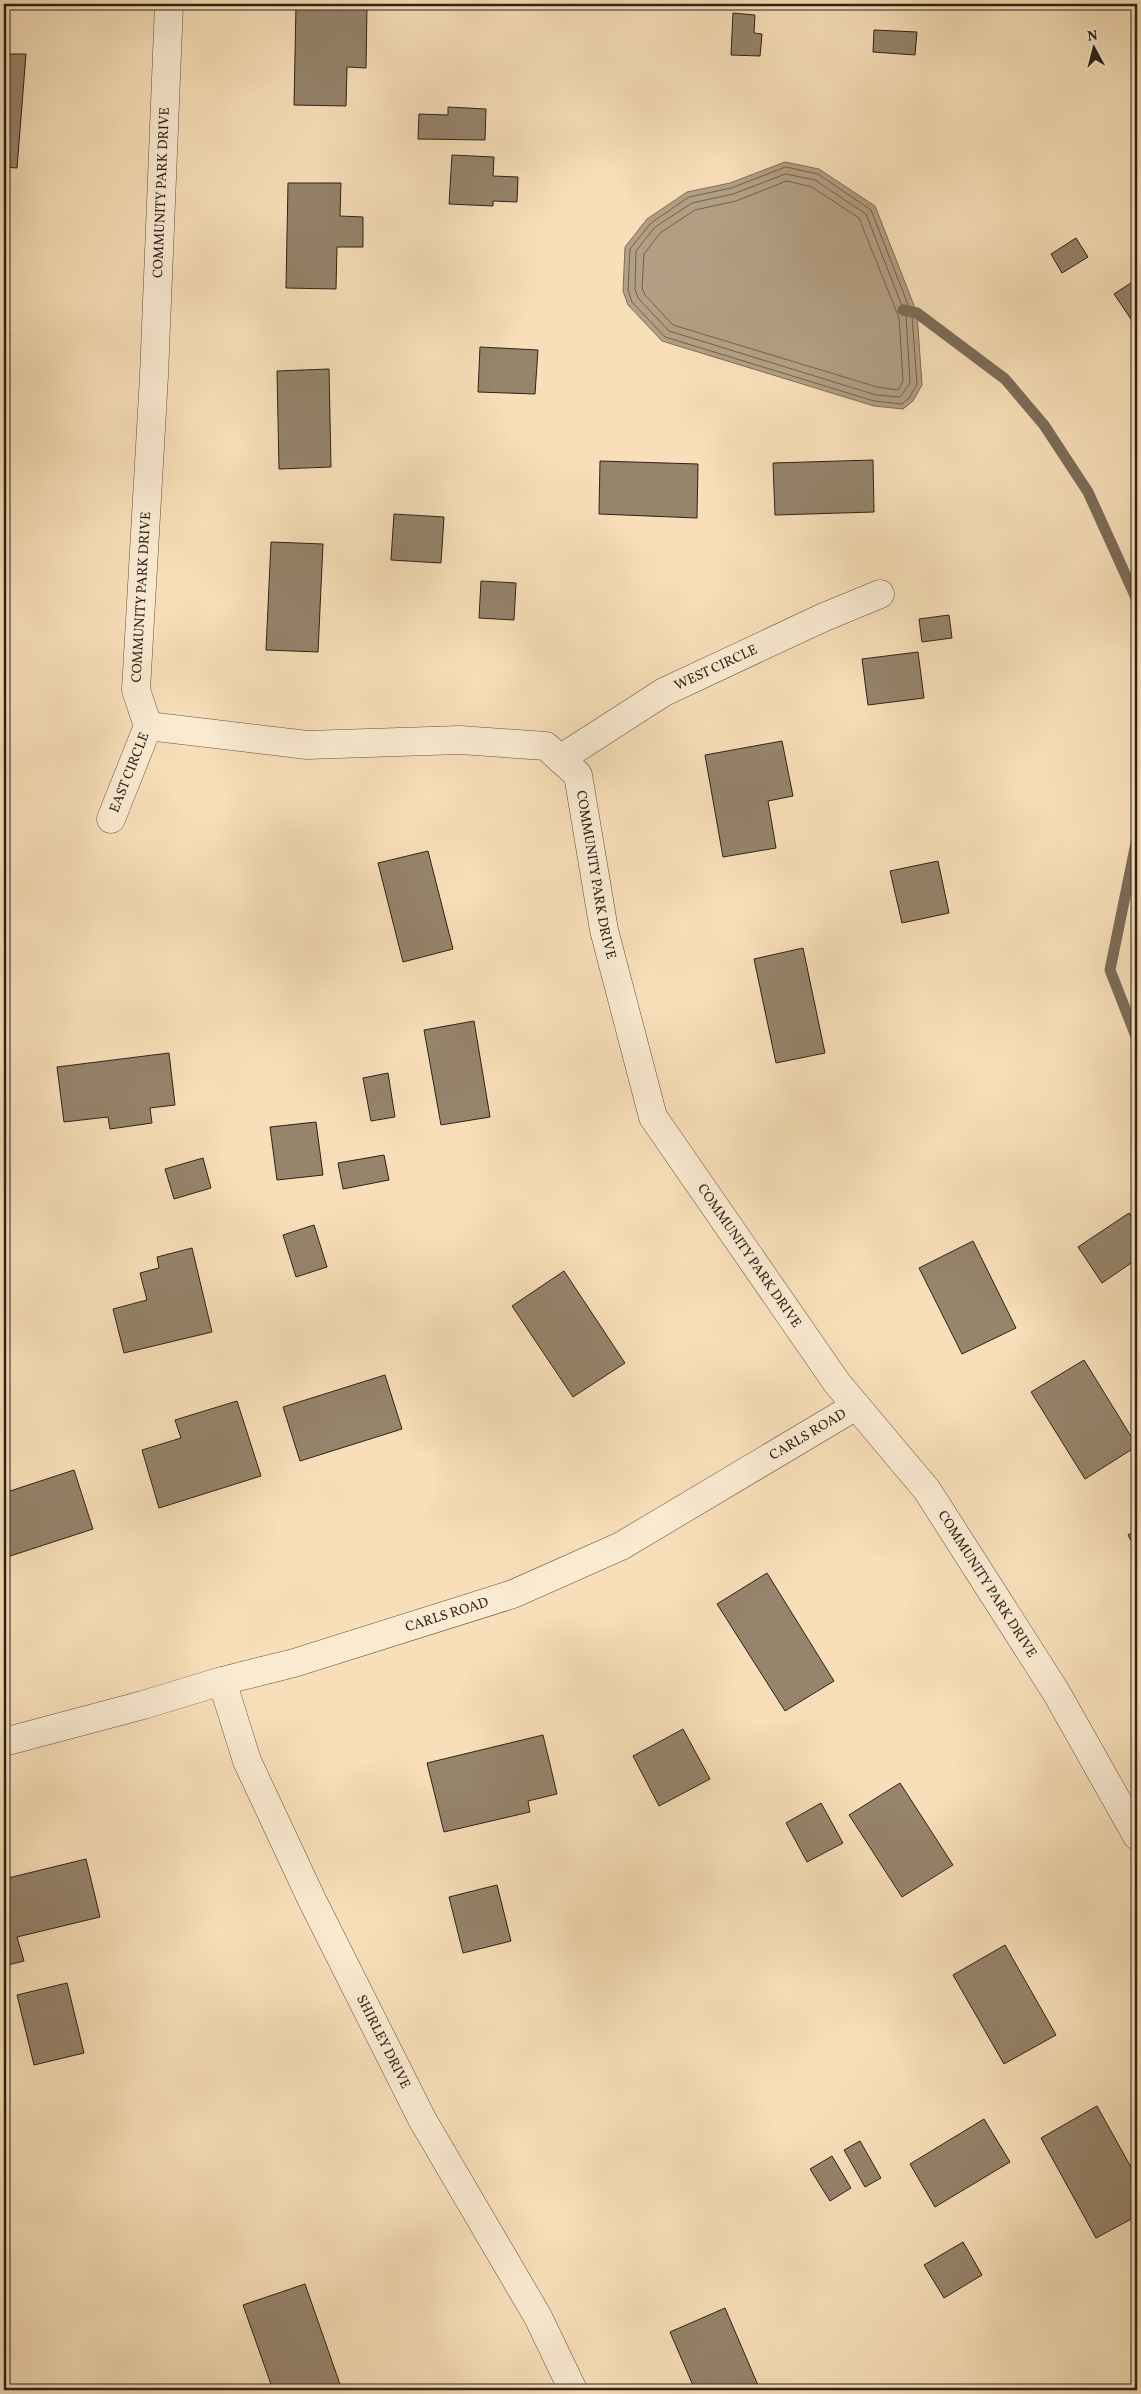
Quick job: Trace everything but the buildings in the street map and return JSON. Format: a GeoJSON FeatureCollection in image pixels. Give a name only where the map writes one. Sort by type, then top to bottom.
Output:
{"type":"FeatureCollection","features":[{"type":"Feature","properties":{"kind":"street","name":"COMMUNITY PARK DRIVE"},"geometry":{"type":"LineString","coordinates":[[169,4],[154,376],[136,690],[148,726],[307,745],[460,740],[546,746],[578,775],[604,930],[653,1118],[837,1383],[927,1490],[1056,1692],[1137,1836]]}},
{"type":"Feature","properties":{"kind":"street","name":"WEST CIRCLE"},"geometry":{"type":"LineString","coordinates":[[560,759],[664,692],[822,618],[880,594]]}},
{"type":"Feature","properties":{"kind":"street","name":"EAST CIRCLE"},"geometry":{"type":"LineString","coordinates":[[111,819],[148,726]]}},
{"type":"Feature","properties":{"kind":"street","name":"CARLS ROAD"},"geometry":{"type":"LineString","coordinates":[[4,1742],[143,1705],[222,1681],[294,1663],[513,1594],[621,1546],[856,1406]]}},
{"type":"Feature","properties":{"kind":"street","name":"SHIRLEY DRIVE"},"geometry":{"type":"LineString","coordinates":[[222,1681],[247,1761],[312,1900],[422,2119],[538,2317],[573,2390]]}},
{"type":"Feature","properties":{"kind":"water"},"geometry":{"type":"Polygon","coordinates":[[[785,162],[819,169],[875,206],[917,313],[922,385],[913,401],[903,409],[874,406],[662,341],[628,305],[623,291],[625,247],[647,219],[687,192],[730,183],[785,162]]]}},
{"type":"Feature","properties":{"kind":"waterway"},"geometry":{"type":"LineString","coordinates":[[903,310],[917,313],[1005,379],[1044,425],[1088,492],[1137,600]]}},
{"type":"Feature","properties":{"kind":"waterway"},"geometry":{"type":"LineString","coordinates":[[1137,838],[1110,970],[1137,1039]]}}]}
